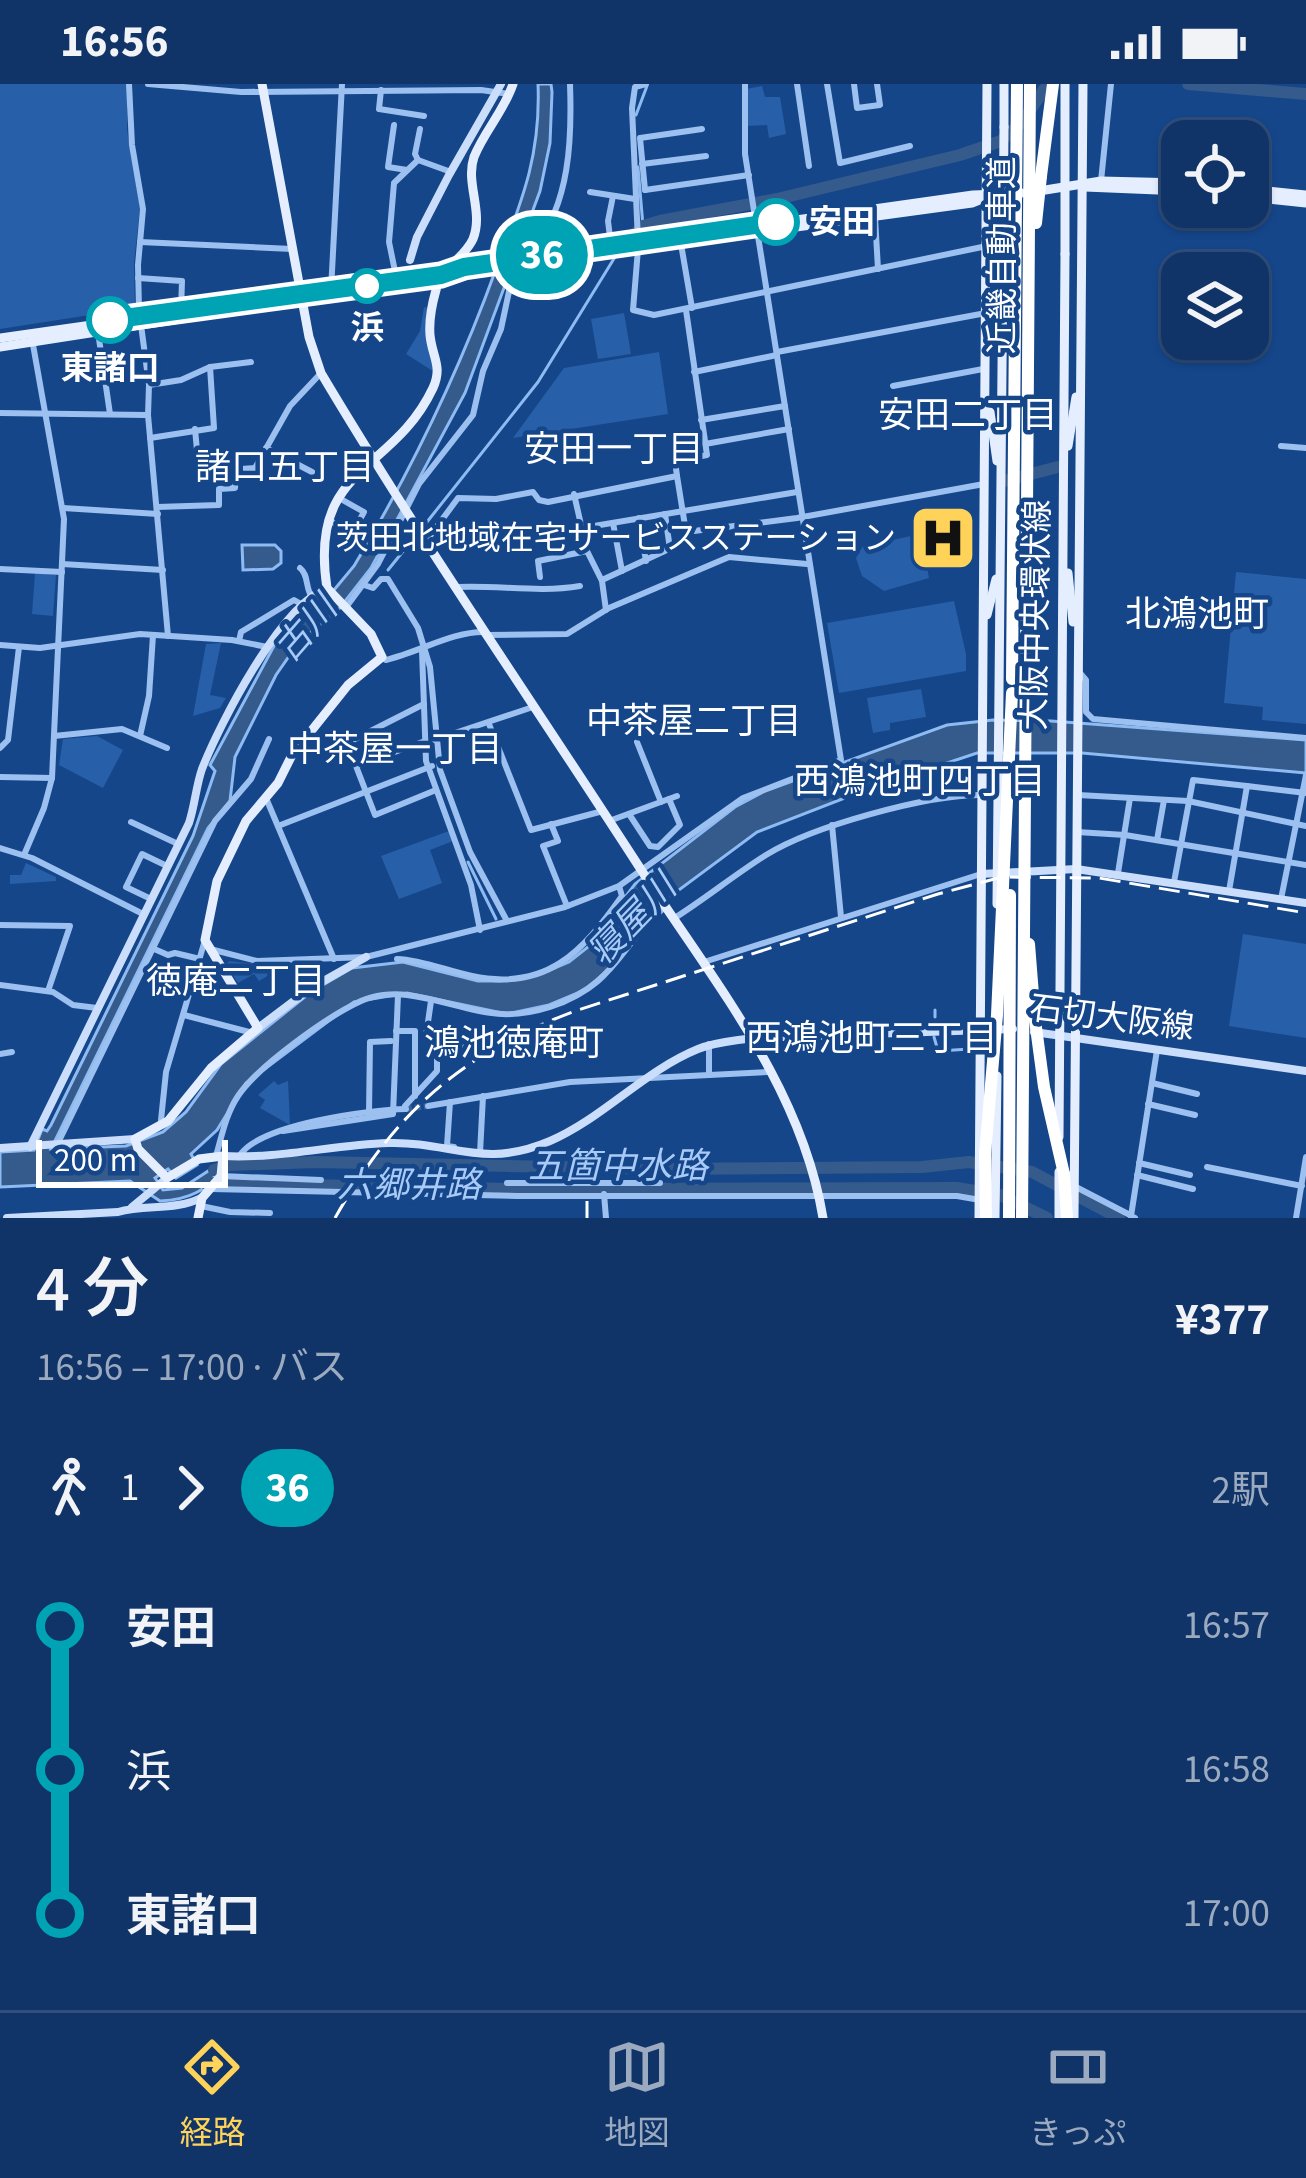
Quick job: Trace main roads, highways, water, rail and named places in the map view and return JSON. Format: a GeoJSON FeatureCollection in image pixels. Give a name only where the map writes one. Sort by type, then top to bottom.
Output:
{"type":"FeatureCollection","features":[{"type":"Feature","properties":{"kind":"highway","name":"近畿自動車道"},"geometry":{"type":"LineString","coordinates":[[1011,84],[1015,1218]]}},
{"type":"Feature","properties":{"kind":"highway","name":"近畿自動車道"},"geometry":{"type":"LineString","coordinates":[[1015,1218],[1024,889],[1030,84]]}},
{"type":"Feature","properties":{"kind":"highway"},"geometry":{"type":"LineString","coordinates":[[1028,403],[1037,215],[1053,84]]}},
{"type":"Feature","properties":{"kind":"highway"},"geometry":{"type":"LineString","coordinates":[[991,1208],[985,1154],[998,1015],[1012,693]]}},
{"type":"Feature","properties":{"kind":"highway"},"geometry":{"type":"LineString","coordinates":[[1024,889],[1041,1071],[1061,1152],[1067,1218]]}},
{"type":"Feature","properties":{"kind":"main road"},"geometry":{"type":"LineString","coordinates":[[988,84],[979,1192],[991,1208]]}},
{"type":"Feature","properties":{"kind":"main road","name":"大阪中央環状線"},"geometry":{"type":"LineString","coordinates":[[1065,84],[1058,1192],[1067,1218]]}},
{"type":"Feature","properties":{"kind":"main road"},"geometry":{"type":"LineString","coordinates":[[1067,1218],[1074,1200],[1083,84]]}},
{"type":"Feature","properties":{"kind":"main road"},"geometry":{"type":"LineString","coordinates":[[262,88],[308,337],[321,373],[752,1038],[772,1072],[812,1166],[824,1218]]}},
{"type":"Feature","properties":{"kind":"main road"},"geometry":{"type":"LineString","coordinates":[[198,1218],[215,1178],[194,1161],[165,1178],[135,1140],[168,1121],[211,1068],[255,1031],[208,945],[218,881],[232,847],[292,755],[348,685],[382,658],[371,634],[329,591],[327,519],[338,497],[408,424],[431,392],[440,368],[429,332],[441,275],[470,246],[476,232],[472,164],[506,88]]}},
{"type":"Feature","properties":{"kind":"main road","name":"大阪中央環状線"},"geometry":{"type":"LineString","coordinates":[[991,1208],[997,1028],[1003,261],[1010,124]]}},
{"type":"Feature","properties":{"kind":"main road"},"geometry":{"type":"LineString","coordinates":[[1080,187],[1101,181],[1161,185]]}},
{"type":"Feature","properties":{"kind":"main road"},"geometry":{"type":"LineString","coordinates":[[635,243],[681,244],[973,195],[1161,187]]}},
{"type":"Feature","properties":{"kind":"main road"},"geometry":{"type":"LineString","coordinates":[[1269,195],[1306,199]]}},
{"type":"Feature","properties":{"kind":"main road"},"geometry":{"type":"LineString","coordinates":[[0,342],[289,302],[301,296],[635,243],[875,217],[973,203],[987,196]]}},
{"type":"Feature","properties":{"kind":"main road"},"geometry":{"type":"LineString","coordinates":[[515,263],[535,256],[611,248]]}},
{"type":"Feature","properties":{"kind":"main road"},"geometry":{"type":"LineString","coordinates":[[32,338],[98,332],[181,310],[301,296]]}},
{"type":"Feature","properties":{"kind":"main road"},"geometry":{"type":"LineString","coordinates":[[983,632],[996,584],[1001,523],[986,368]]}},
{"type":"Feature","properties":{"kind":"main road"},"geometry":{"type":"LineString","coordinates":[[1064,463],[1080,374]]}},
{"type":"Feature","properties":{"kind":"main road"},"geometry":{"type":"LineString","coordinates":[[1064,550],[1078,683]]}},
{"type":"Feature","properties":{"kind":"water"},"geometry":{"type":"Polygon","coordinates":[[[538,84],[551,84],[552,92],[550,143],[540,191],[465,393],[371,568],[339,609],[299,642],[276,675],[235,757],[230,801],[208,828],[51,1149],[126,1146],[163,1132],[186,1112],[221,1064],[311,992],[352,968],[403,962],[478,981],[501,981],[569,962],[588,947],[635,884],[735,807],[765,791],[947,725],[1051,721],[1306,740],[1306,773],[1082,753],[977,753],[914,774],[903,783],[891,780],[757,832],[668,898],[616,963],[585,990],[549,1005],[507,1014],[407,993],[354,1002],[246,1083],[217,1130],[191,1154],[197,1165],[176,1178],[168,1169],[155,1178],[163,1190],[182,1188],[219,1164],[211,1181],[197,1192],[160,1201],[130,1181],[0,1187],[0,1152],[34,1150],[42,1129],[47,1131],[51,1125],[193,836],[215,771],[210,765],[275,644],[322,594],[329,596],[354,566],[432,421],[521,201],[533,157],[538,84]]]}},
{"type":"Feature","properties":{"kind":"water"},"geometry":{"type":"Polygon","coordinates":[[[242,545],[275,545],[281,551],[281,563],[273,569],[243,570],[242,545]]]}},
{"type":"Feature","properties":{"kind":"waterway"},"geometry":{"type":"LineString","coordinates":[[631,237],[643,226],[660,221],[777,199],[1001,141],[1021,123],[1048,84]]}},
{"type":"Feature","properties":{"kind":"waterway"},"geometry":{"type":"LineString","coordinates":[[1188,84],[1306,94]]}},
{"type":"Feature","properties":{"kind":"waterway"},"geometry":{"type":"LineString","coordinates":[[636,115],[647,86]]}},
{"type":"Feature","properties":{"kind":"waterway"},"geometry":{"type":"LineString","coordinates":[[638,167],[643,226]]}},
{"type":"Feature","properties":{"kind":"waterway"},"geometry":{"type":"LineString","coordinates":[[423,527],[538,382],[615,257]]}},
{"type":"Feature","properties":{"kind":"waterway"},"geometry":{"type":"LineString","coordinates":[[1004,481],[1058,467]]}},
{"type":"Feature","properties":{"kind":"waterway"},"geometry":{"type":"LineString","coordinates":[[388,570],[417,534]]}},
{"type":"Feature","properties":{"kind":"waterway"},"geometry":{"type":"LineString","coordinates":[[468,862],[496,919]]}},
{"type":"Feature","properties":{"kind":"waterway"},"geometry":{"type":"LineString","coordinates":[[935,1010],[935,1017]]}},
{"type":"Feature","properties":{"kind":"waterway"},"geometry":{"type":"LineString","coordinates":[[934,1037],[938,1051],[970,1049]]}},
{"type":"Feature","properties":{"kind":"waterway","name":"五箇中水路"},"geometry":{"type":"LineString","coordinates":[[214,1170],[230,1165],[316,1162],[657,1169],[922,1167],[969,1162],[1032,1172],[1119,1218]]}},
{"type":"Feature","properties":{"kind":"waterway","name":"六郷井路"},"geometry":{"type":"LineString","coordinates":[[205,1183],[516,1189],[957,1188],[1000,1195],[1047,1218]]}},
{"type":"Feature","properties":{"kind":"tunnel"},"geometry":{"type":"LineString","coordinates":[[406,1109],[428,1106]]}},
{"type":"Feature","properties":{"kind":"railway"},"geometry":{"type":"LineString","coordinates":[[335,1218],[407,1117],[465,1067],[498,1047],[575,1011],[938,894],[1002,877],[1099,878],[1306,913]]}},
{"type":"Feature","properties":{"kind":"railway"},"geometry":{"type":"LineString","coordinates":[[587,1201],[587,1218]]}},
{"type":"Feature","properties":{"kind":"place","name":"安田"},"geometry":{"type":"Point","coordinates":[776,222]}},
{"type":"Feature","properties":{"kind":"place","name":"浜"},"geometry":{"type":"Point","coordinates":[367,286]}},
{"type":"Feature","properties":{"kind":"place","name":"東諸口"},"geometry":{"type":"Point","coordinates":[110,320]}},
{"type":"Feature","properties":{"kind":"place","name":"茨田北地域在宅サービスステーション"},"geometry":{"type":"Point","coordinates":[943,538]}},
{"type":"Feature","properties":{"kind":"district","name":"安田二丁目"},"geometry":{"type":"Point","coordinates":[968,415]}},
{"type":"Feature","properties":{"kind":"district","name":"安田一丁目"},"geometry":{"type":"Point","coordinates":[614,449]}},
{"type":"Feature","properties":{"kind":"district","name":"諸口五丁目"},"geometry":{"type":"Point","coordinates":[285,467]}},
{"type":"Feature","properties":{"kind":"district","name":"北鴻池町"},"geometry":{"type":"Point","coordinates":[1197,614]}},
{"type":"Feature","properties":{"kind":"district","name":"中茶屋二丁目"},"geometry":{"type":"Point","coordinates":[694,721]}},
{"type":"Feature","properties":{"kind":"district","name":"中茶屋一丁目"},"geometry":{"type":"Point","coordinates":[395,749]}},
{"type":"Feature","properties":{"kind":"district","name":"西鴻池町四丁目"},"geometry":{"type":"Point","coordinates":[920,781]}},
{"type":"Feature","properties":{"kind":"district","name":"徳庵二丁目"},"geometry":{"type":"Point","coordinates":[236,981]}},
{"type":"Feature","properties":{"kind":"district","name":"西鴻池町三丁目"},"geometry":{"type":"Point","coordinates":[872,1038]}},
{"type":"Feature","properties":{"kind":"district","name":"鴻池徳庵町"},"geometry":{"type":"Point","coordinates":[514,1043]}},
{"type":"Feature","properties":{"kind":"water label","name":"古川"},"geometry":{"type":"Point","coordinates":[306,629]}},
{"type":"Feature","properties":{"kind":"water label","name":"寝屋川"},"geometry":{"type":"Point","coordinates":[632,920]}}]}
